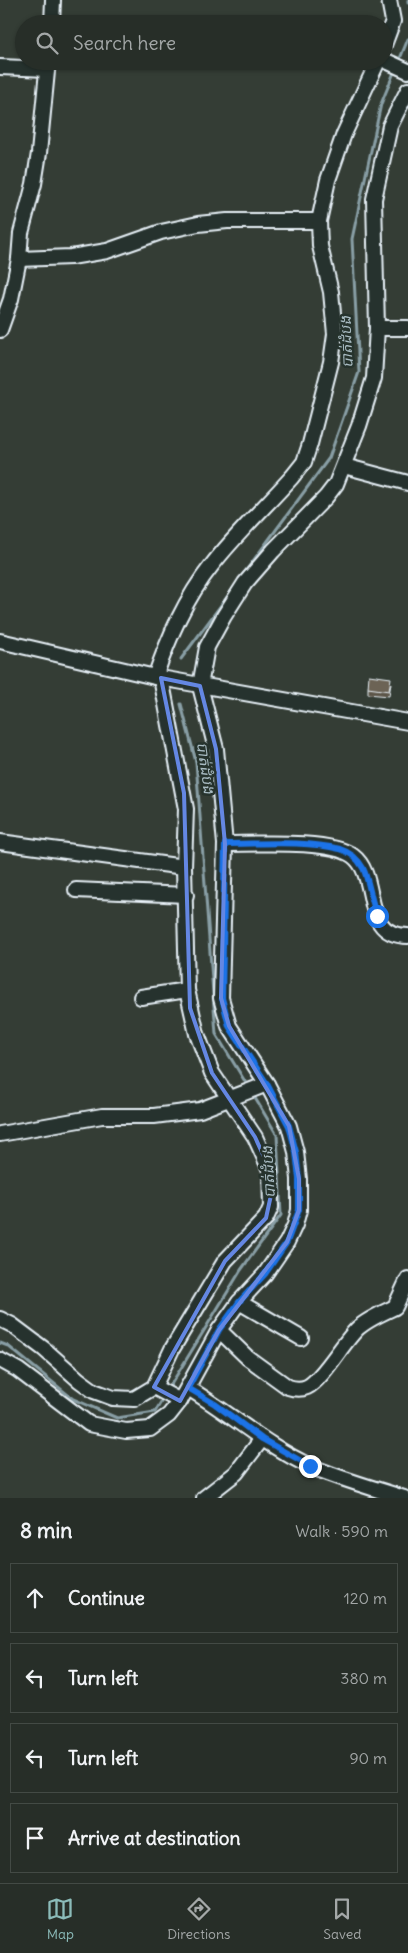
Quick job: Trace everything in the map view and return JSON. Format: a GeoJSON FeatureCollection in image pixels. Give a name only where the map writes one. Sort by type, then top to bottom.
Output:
{"type":"FeatureCollection","features":[{"type":"Feature","properties":{"kind":"street"},"geometry":{"type":"LineString","coordinates":[[52,15],[53,0]]}},
{"type":"Feature","properties":{"kind":"street"},"geometry":{"type":"LineString","coordinates":[[389,0],[392,15]]}},
{"type":"Feature","properties":{"kind":"street"},"geometry":{"type":"LineString","coordinates":[[393,65],[405,70]]}},
{"type":"Feature","properties":{"kind":"street"},"geometry":{"type":"LineString","coordinates":[[0,67],[15,66]]}},
{"type":"Feature","properties":{"kind":"street"},"geometry":{"type":"LineString","coordinates":[[0,330],[10,299],[19,259],[21,233],[34,184],[47,70]]}},
{"type":"Feature","properties":{"kind":"street"},"geometry":{"type":"LineString","coordinates":[[188,1388],[219,1330],[239,1302],[265,1274],[287,1242],[299,1210],[299,1179],[296,1152],[289,1126],[248,1091],[212,1073],[197,1034],[187,990],[184,867],[186,809],[158,678],[169,635],[198,585],[212,566],[292,478],[304,462],[331,362],[335,334],[331,292],[320,246],[318,221],[328,180],[344,134],[379,70]]}},
{"type":"Feature","properties":{"kind":"street"},"geometry":{"type":"LineString","coordinates":[[0,1360],[18,1370],[89,1424],[126,1431],[150,1429],[170,1415],[166,1394],[172,1349],[225,1261],[266,1218],[271,1208],[270,1170],[255,1137],[248,1091],[222,998],[225,844],[216,749],[200,686],[207,647],[240,592],[273,550],[326,497],[336,484],[344,466],[374,378],[377,328],[374,199],[390,126],[408,90]]}},
{"type":"Feature","properties":{"kind":"street"},"geometry":{"type":"LineString","coordinates":[[19,259],[70,257],[107,251],[161,232],[198,224],[227,221],[318,221]]}},
{"type":"Feature","properties":{"kind":"street"},"geometry":{"type":"LineString","coordinates":[[377,328],[408,328]]}},
{"type":"Feature","properties":{"kind":"street"},"geometry":{"type":"LineString","coordinates":[[344,466],[408,483]]}},
{"type":"Feature","properties":{"kind":"street"},"geometry":{"type":"LineString","coordinates":[[0,641],[158,678],[408,722]]}},
{"type":"Feature","properties":{"kind":"street"},"geometry":{"type":"LineString","coordinates":[[0,842],[184,867]]}},
{"type":"Feature","properties":{"kind":"street"},"geometry":{"type":"LineString","coordinates":[[225,844],[302,845],[341,849],[354,856],[364,869],[372,903],[383,928],[395,936],[408,936]]}},
{"type":"Feature","properties":{"kind":"street"},"geometry":{"type":"LineString","coordinates":[[76,890],[186,896]]}},
{"type":"Feature","properties":{"kind":"street"},"geometry":{"type":"LineString","coordinates":[[141,997],[187,990]]}},
{"type":"Feature","properties":{"kind":"street"},"geometry":{"type":"LineString","coordinates":[[0,1134],[102,1116],[154,1116],[200,1110],[248,1091]]}},
{"type":"Feature","properties":{"kind":"street"},"geometry":{"type":"LineString","coordinates":[[219,1330],[248,1358],[288,1387],[295,1390],[307,1387],[320,1375],[358,1328],[376,1316],[395,1307],[408,1279]]}},
{"type":"Feature","properties":{"kind":"street"},"geometry":{"type":"LineString","coordinates":[[239,1302],[301,1338]]}},
{"type":"Feature","properties":{"kind":"street"},"geometry":{"type":"LineString","coordinates":[[0,1319],[12,1325],[44,1349],[94,1391],[113,1398],[134,1399],[188,1388],[215,1404],[262,1439],[310,1466],[404,1498]]}},
{"type":"Feature","properties":{"kind":"street"},"geometry":{"type":"LineString","coordinates":[[204,1498],[236,1473],[262,1439]]}},
{"type":"Feature","properties":{"kind":"highlighted area"},"geometry":{"type":"Polygon","coordinates":[[[161,678],[200,686],[216,749],[225,844],[221,998],[229,1026],[289,1126],[299,1179],[299,1210],[287,1242],[219,1330],[180,1401],[154,1387],[225,1261],[266,1218],[271,1195],[270,1170],[255,1137],[212,1073],[190,1008],[184,793],[161,678]]]}},
{"type":"Feature","properties":{"kind":"building"},"geometry":{"type":"Polygon","coordinates":[[[369,675],[391,678],[389,691],[368,688],[369,675]]]}},
{"type":"Feature","properties":{"kind":"waterway","name":"បាត់ដំបង"},"geometry":{"type":"LineString","coordinates":[[399,61],[408,39]]}},
{"type":"Feature","properties":{"kind":"waterway","name":"បាត់ដំបង"},"geometry":{"type":"LineString","coordinates":[[242,576],[329,458],[359,372],[352,239],[381,104],[395,70]]}},
{"type":"Feature","properties":{"kind":"waterway","name":"បាត់ដំបង"},"geometry":{"type":"LineString","coordinates":[[181,659],[236,585]]}},
{"type":"Feature","properties":{"kind":"waterway","name":"បាត់ដំបង"},"geometry":{"type":"LineString","coordinates":[[181,704],[196,762],[216,1034],[249,1088]]}},
{"type":"Feature","properties":{"kind":"waterway","name":"បាត់ដំបង"},"geometry":{"type":"LineString","coordinates":[[167,1391],[241,1270],[281,1215],[277,1135],[252,1093]]}},
{"type":"Feature","properties":{"kind":"waterway","name":"បាត់ដំបង"},"geometry":{"type":"LineString","coordinates":[[0,1343],[8,1346],[73,1399],[117,1418],[155,1412],[164,1397]]}},
{"type":"Feature","properties":{"kind":"route"},"geometry":{"type":"LineString","coordinates":[[310,1466],[262,1439],[215,1404],[188,1388],[219,1330],[239,1302],[265,1274],[287,1242],[295,1225],[299,1210],[299,1179],[296,1152],[289,1126],[267,1084],[229,1026],[225,1013],[222,998],[222,975],[225,844],[302,845],[341,849],[354,856],[364,869],[377,916]]}}]}
